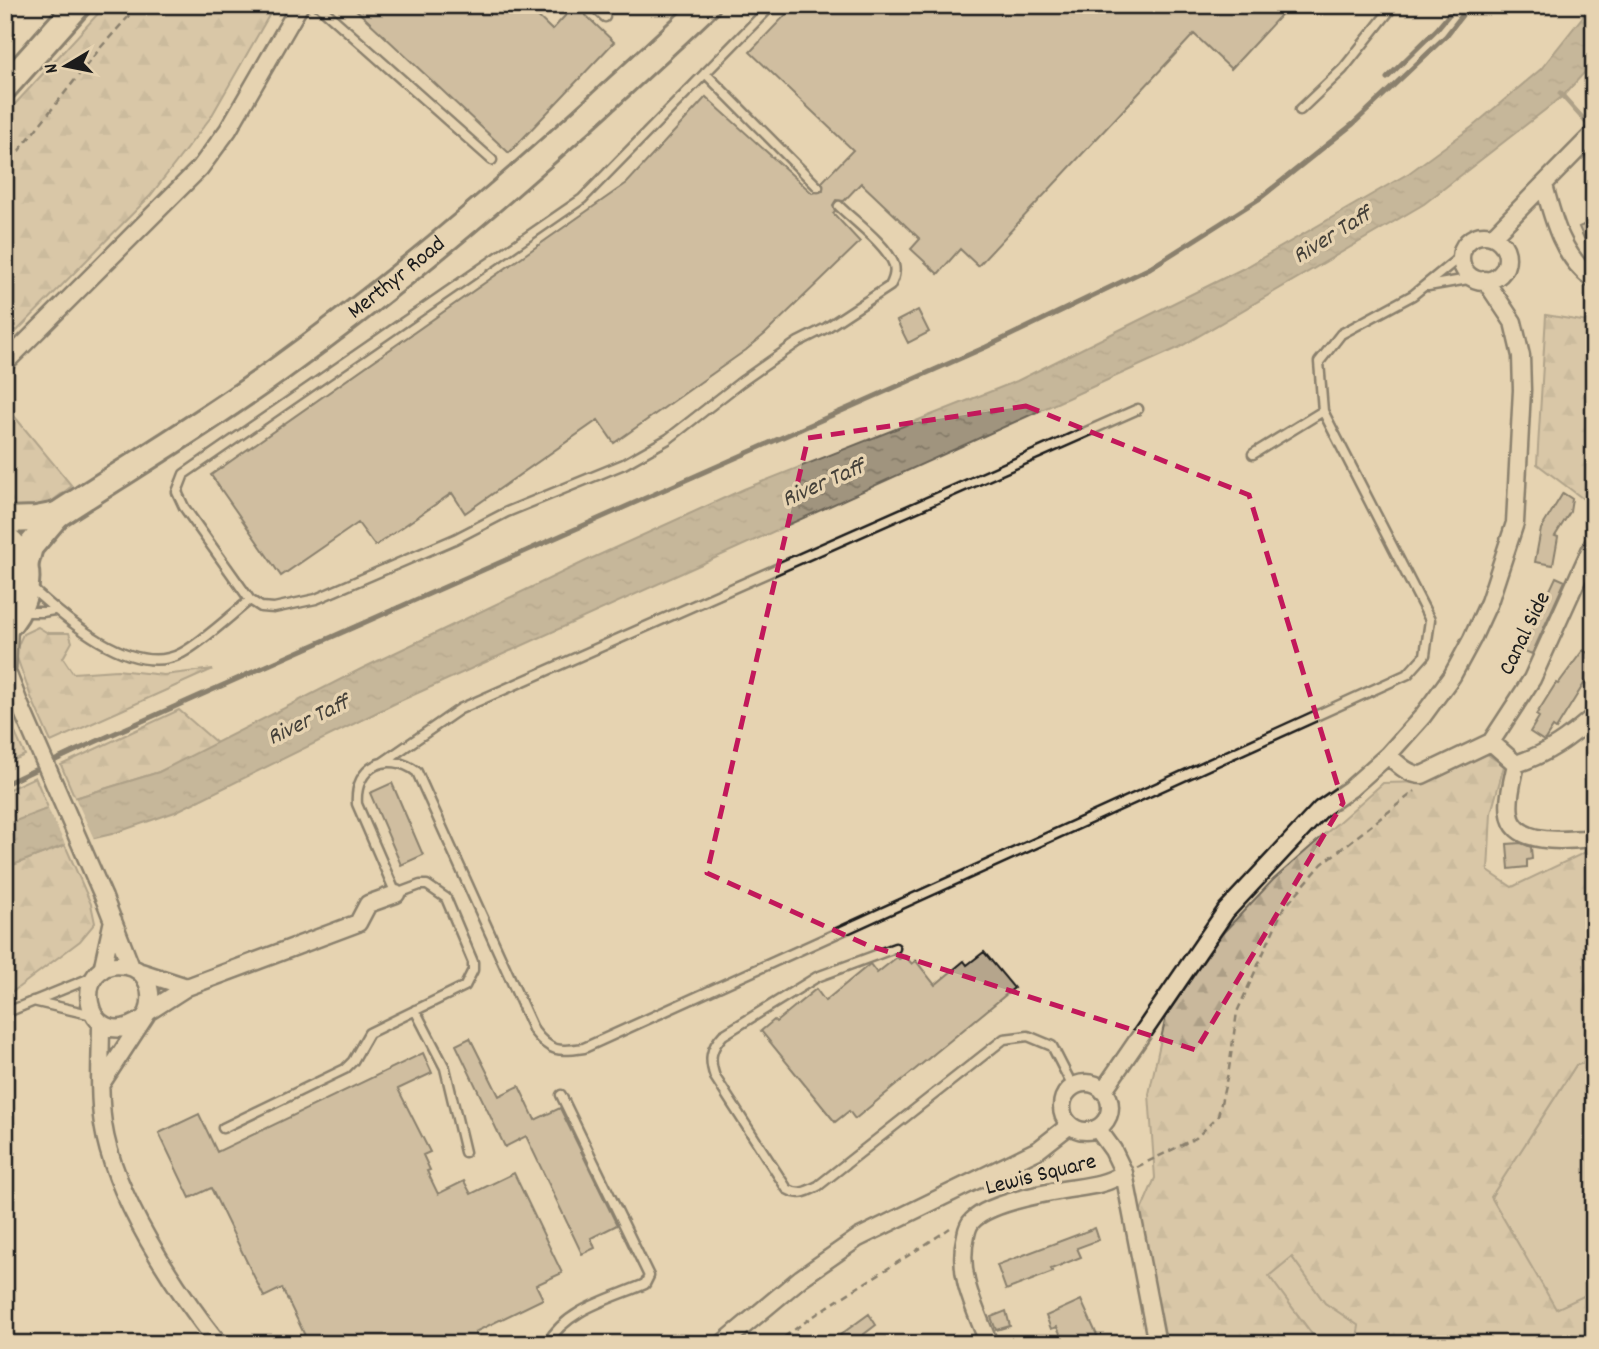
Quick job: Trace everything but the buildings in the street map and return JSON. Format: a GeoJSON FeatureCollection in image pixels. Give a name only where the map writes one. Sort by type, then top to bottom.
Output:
{"type":"FeatureCollection","features":[{"type":"Feature","properties":{"kind":"main road"},"geometry":{"type":"LineString","coordinates":[[5,87],[79,5]]}},
{"type":"Feature","properties":{"kind":"main road","name":"Merthyr Road"},"geometry":{"type":"LineString","coordinates":[[11,621],[23,599],[30,547],[57,515],[273,373],[418,264],[498,197],[707,5]]}},
{"type":"Feature","properties":{"kind":"main road","name":"Merthyr Road"},"geometry":{"type":"LineString","coordinates":[[5,520],[57,515]]}},
{"type":"Feature","properties":{"kind":"main road"},"geometry":{"type":"LineString","coordinates":[[5,537],[22,556],[25,574]]}},
{"type":"Feature","properties":{"kind":"street"},"geometry":{"type":"LineString","coordinates":[[5,363],[200,168],[228,130],[300,5]]}},
{"type":"Feature","properties":{"kind":"street"},"geometry":{"type":"LineString","coordinates":[[1493,236],[1594,132]]}},
{"type":"Feature","properties":{"kind":"street"},"geometry":{"type":"LineString","coordinates":[[1544,185],[1557,232],[1582,272],[1594,281]]}},
{"type":"Feature","properties":{"kind":"street"},"geometry":{"type":"LineString","coordinates":[[1103,1091],[1226,911],[1321,808],[1350,789],[1388,755],[1422,717],[1452,676],[1489,601],[1515,523],[1522,390],[1521,356],[1513,322],[1480,279],[1463,267],[1461,256],[1465,245],[1471,239],[1478,235],[1493,236],[1504,247],[1507,262],[1498,276],[1480,279]]}},
{"type":"Feature","properties":{"kind":"street","name":"Canal Side"},"geometry":{"type":"LineString","coordinates":[[1491,742],[1532,679],[1594,542]]}},
{"type":"Feature","properties":{"kind":"street"},"geometry":{"type":"LineString","coordinates":[[11,621],[6,671],[103,898],[136,970],[147,981],[151,991],[151,1002],[144,1016],[101,1084]]}},
{"type":"Feature","properties":{"kind":"street"},"geometry":{"type":"LineString","coordinates":[[1516,764],[1541,755],[1566,741],[1594,716]]}},
{"type":"Feature","properties":{"kind":"street"},"geometry":{"type":"LineString","coordinates":[[1388,755],[1402,768],[1422,775],[1491,742],[1516,764]]}},
{"type":"Feature","properties":{"kind":"street"},"geometry":{"type":"LineString","coordinates":[[1516,764],[1509,810],[1511,822],[1517,829],[1537,838],[1594,838]]}},
{"type":"Feature","properties":{"kind":"street"},"geometry":{"type":"LineString","coordinates":[[97,1019],[111,1028],[132,1026],[187,986],[358,923],[368,904],[396,894]]}},
{"type":"Feature","properties":{"kind":"street"},"geometry":{"type":"LineString","coordinates":[[113,920],[99,973],[88,994],[89,1005],[97,1019],[103,1125],[115,1169],[136,1215],[161,1260],[219,1344]]}},
{"type":"Feature","properties":{"kind":"street"},"geometry":{"type":"LineString","coordinates":[[99,973],[111,966],[136,970],[187,986]]}},
{"type":"Feature","properties":{"kind":"street"},"geometry":{"type":"LineString","coordinates":[[1086,1084],[1103,1091],[1108,1097],[1110,1111],[1104,1124],[1084,1131],[1070,1125],[1063,1106],[1073,1087],[1086,1084]]}},
{"type":"Feature","properties":{"kind":"street"},"geometry":{"type":"LineString","coordinates":[[722,1344],[801,1278],[858,1238],[1038,1150],[1070,1125]]}},
{"type":"Feature","properties":{"kind":"street"},"geometry":{"type":"LineString","coordinates":[[1097,1128],[1125,1173],[1157,1344]]}},
{"type":"Feature","properties":{"kind":"street","name":"Lewis Square"},"geometry":{"type":"LineString","coordinates":[[989,1344],[966,1284],[961,1254],[968,1226],[973,1219],[996,1207],[1052,1192],[1108,1183],[1125,1173]]}},
{"type":"Feature","properties":{"kind":"lane"},"geometry":{"type":"LineString","coordinates":[[318,5],[492,160]]}},
{"type":"Feature","properties":{"kind":"lane"},"geometry":{"type":"LineString","coordinates":[[592,5],[604,17]]}},
{"type":"Feature","properties":{"kind":"lane"},"geometry":{"type":"LineString","coordinates":[[772,5],[582,199],[184,474],[177,492],[184,507],[250,600],[261,607],[274,608],[316,599],[455,540],[507,512],[624,464],[668,439],[764,366],[890,286],[895,276],[895,267],[888,253],[839,206]]}},
{"type":"Feature","properties":{"kind":"lane"},"geometry":{"type":"LineString","coordinates":[[1300,110],[1343,69],[1394,5]]}},
{"type":"Feature","properties":{"kind":"lane"},"geometry":{"type":"LineString","coordinates":[[705,73],[818,187]]}},
{"type":"Feature","properties":{"kind":"lane"},"geometry":{"type":"LineString","coordinates":[[382,763],[407,765],[417,772],[534,1031],[545,1046],[564,1052],[584,1048],[1408,674],[1425,655],[1430,620],[1322,411],[1319,362],[1341,334],[1377,317],[1425,287],[1461,256]]}},
{"type":"Feature","properties":{"kind":"lane"},"geometry":{"type":"LineString","coordinates":[[1425,287],[1480,279]]}},
{"type":"Feature","properties":{"kind":"lane"},"geometry":{"type":"LineString","coordinates":[[222,1128],[345,1069],[353,1061],[369,1032],[465,986],[473,970],[473,962],[446,898],[427,886],[420,885],[396,894],[356,804],[356,792],[363,774],[460,709],[1138,409]]}},
{"type":"Feature","properties":{"kind":"lane"},"geometry":{"type":"LineString","coordinates":[[1253,454],[1322,411]]}},
{"type":"Feature","properties":{"kind":"lane"},"geometry":{"type":"LineString","coordinates":[[25,574],[54,610],[113,649],[153,661],[181,654],[250,600]]}},
{"type":"Feature","properties":{"kind":"lane"},"geometry":{"type":"LineString","coordinates":[[11,621],[54,610]]}},
{"type":"Feature","properties":{"kind":"lane"},"geometry":{"type":"LineString","coordinates":[[895,948],[817,977],[723,1035],[713,1048],[710,1057],[715,1077],[787,1189],[794,1194],[804,1193],[818,1186],[1003,1040],[1028,1036],[1052,1046],[1073,1087]]}},
{"type":"Feature","properties":{"kind":"lane"},"geometry":{"type":"LineString","coordinates":[[5,1013],[99,973]]}},
{"type":"Feature","properties":{"kind":"lane"},"geometry":{"type":"LineString","coordinates":[[33,1001],[97,1019]]}},
{"type":"Feature","properties":{"kind":"lane"},"geometry":{"type":"LineString","coordinates":[[415,1010],[445,1068],[466,1152]]}},
{"type":"Feature","properties":{"kind":"lane"},"geometry":{"type":"LineString","coordinates":[[547,1344],[553,1333],[572,1316],[649,1280],[561,1095]]}},
{"type":"Feature","properties":{"kind":"path"},"geometry":{"type":"LineString","coordinates":[[5,171],[101,47],[139,5]]}},
{"type":"Feature","properties":{"kind":"path"},"geometry":{"type":"LineString","coordinates":[[1125,1173],[1196,1138],[1218,1116],[1229,1069],[1237,1012],[1283,909],[1322,864],[1417,790],[1416,775]]}},
{"type":"Feature","properties":{"kind":"path"},"geometry":{"type":"LineString","coordinates":[[775,1344],[816,1312],[900,1262],[956,1223],[973,1219]]}},
{"type":"Feature","properties":{"kind":"highlighted area"},"geometry":{"type":"Polygon","coordinates":[[[1026,406],[1249,495],[1343,803],[1196,1050],[867,945],[707,873],[808,438],[1026,406]]]}},
{"type":"Feature","properties":{"kind":"green space"},"geometry":{"type":"Polygon","coordinates":[[[106,5],[275,5],[211,117],[150,196],[5,343],[5,115],[106,5]]]}},
{"type":"Feature","properties":{"kind":"green space"},"geometry":{"type":"Polygon","coordinates":[[[1546,315],[1594,323],[1594,507],[1537,464],[1546,315]]]}},
{"type":"Feature","properties":{"kind":"green space"},"geometry":{"type":"Polygon","coordinates":[[[5,405],[72,486],[44,507],[5,510],[5,405]]]}},
{"type":"Feature","properties":{"kind":"green space"},"geometry":{"type":"Polygon","coordinates":[[[5,557],[11,582],[5,608],[5,557]]]}},
{"type":"Feature","properties":{"kind":"green space"},"geometry":{"type":"Polygon","coordinates":[[[38,627],[48,633],[69,633],[72,642],[63,658],[73,673],[117,670],[164,675],[213,669],[51,742],[15,652],[23,634],[38,627]]]}},
{"type":"Feature","properties":{"kind":"green space"},"geometry":{"type":"Polygon","coordinates":[[[179,710],[218,744],[159,772],[75,798],[61,765],[179,710]]]}},
{"type":"Feature","properties":{"kind":"green space"},"geometry":{"type":"Polygon","coordinates":[[[5,711],[25,755],[5,764],[5,711]]]}},
{"type":"Feature","properties":{"kind":"green space"},"geometry":{"type":"Polygon","coordinates":[[[1487,754],[1504,766],[1491,813],[1488,871],[1512,887],[1594,848],[1594,1061],[1576,1065],[1491,1197],[1556,1309],[1588,1294],[1594,1294],[1594,1344],[1356,1344],[1359,1326],[1325,1303],[1292,1257],[1269,1276],[1316,1340],[1316,1344],[1164,1344],[1140,1213],[1155,1178],[1149,1094],[1166,1016],[1222,934],[1273,880],[1383,783],[1428,782],[1487,754]]]}},
{"type":"Feature","properties":{"kind":"green space"},"geometry":{"type":"Polygon","coordinates":[[[35,777],[49,810],[5,825],[5,791],[35,777]]]}},
{"type":"Feature","properties":{"kind":"green space"},"geometry":{"type":"Polygon","coordinates":[[[65,845],[91,904],[95,923],[80,941],[5,995],[5,868],[65,845]]]}},
{"type":"Feature","properties":{"kind":"green space"},"geometry":{"type":"Polygon","coordinates":[[[1594,1061],[1594,1294],[1588,1294],[1556,1310],[1491,1197],[1576,1065],[1594,1061]]]}},
{"type":"Feature","properties":{"kind":"green space"},"geometry":{"type":"Polygon","coordinates":[[[1292,1257],[1325,1303],[1360,1326],[1356,1344],[1316,1344],[1316,1339],[1268,1275],[1292,1257]]]}},
{"type":"Feature","properties":{"kind":"water","name":"River Taff"},"geometry":{"type":"Polygon","coordinates":[[[1592,5],[1594,62],[1563,96],[1424,204],[1178,348],[400,701],[175,812],[112,834],[65,845],[5,868],[5,825],[75,798],[159,772],[361,669],[586,561],[744,489],[1017,381],[1248,266],[1409,173],[1472,127],[1541,69],[1592,5]]]}},
{"type":"Feature","properties":{"kind":"pier"},"geometry":{"type":"Polygon","coordinates":[[[74,795],[95,841],[67,848],[47,807],[74,795]]]}},
{"type":"Feature","properties":{"kind":"waterway"},"geometry":{"type":"LineString","coordinates":[[1560,93],[1586,122]]}},
{"type":"Feature","properties":{"kind":"railway"},"geometry":{"type":"LineString","coordinates":[[1387,78],[1437,29],[1457,5]]}},
{"type":"Feature","properties":{"kind":"railway"},"geometry":{"type":"LineString","coordinates":[[5,784],[986,347],[1150,268],[1259,199],[1353,124],[1446,36],[1470,5]]}}]}
